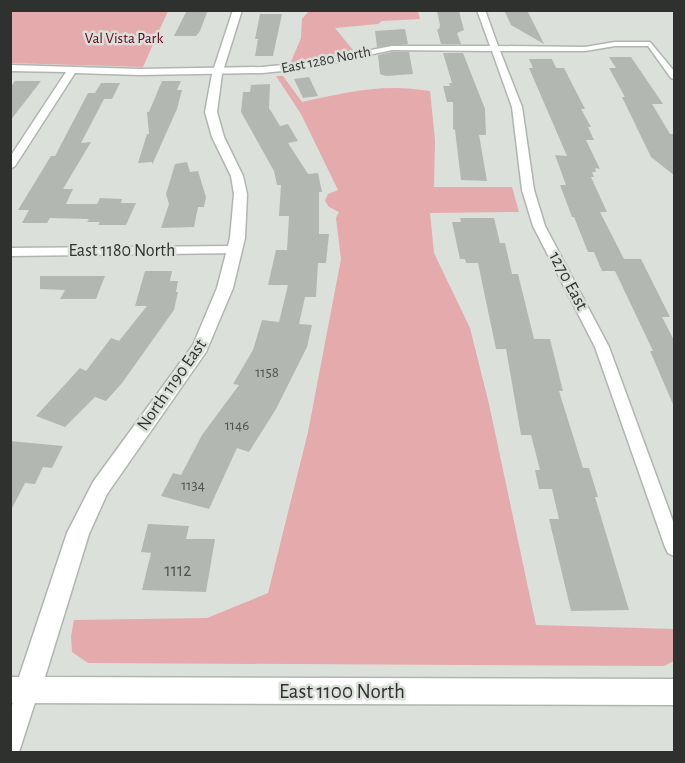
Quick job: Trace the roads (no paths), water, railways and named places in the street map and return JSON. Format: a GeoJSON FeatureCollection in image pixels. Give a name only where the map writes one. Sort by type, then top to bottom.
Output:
{"type":"FeatureCollection","features":[{"type":"Feature","properties":{"kind":"street","name":"North 1190 East"},"geometry":{"type":"LineString","coordinates":[[10,747],[19,690],[78,533],[100,488],[130,443],[183,373],[214,324],[225,291],[242,205],[241,190],[212,116],[212,98],[238,10]]}},
{"type":"Feature","properties":{"kind":"street","name":"1270 East"},"geometry":{"type":"LineString","coordinates":[[481,10],[517,107],[528,190],[539,226],[602,347],[675,547]]}},
{"type":"Feature","properties":{"kind":"street","name":"East 1280 North"},"geometry":{"type":"LineString","coordinates":[[10,68],[140,72],[284,69],[392,48],[570,49],[615,44],[650,44],[674,74]]}},
{"type":"Feature","properties":{"kind":"street"},"geometry":{"type":"LineString","coordinates":[[10,166],[73,69]]}},
{"type":"Feature","properties":{"kind":"street","name":"East 1180 North"},"geometry":{"type":"LineString","coordinates":[[10,252],[234,250]]}},
{"type":"Feature","properties":{"kind":"street","name":"East 1100 North"},"geometry":{"type":"LineString","coordinates":[[19,690],[675,692]]}},
{"type":"Feature","properties":{"kind":"park label","name":"Val Vista Park"},"geometry":{"type":"Point","coordinates":[124,38]}}]}
